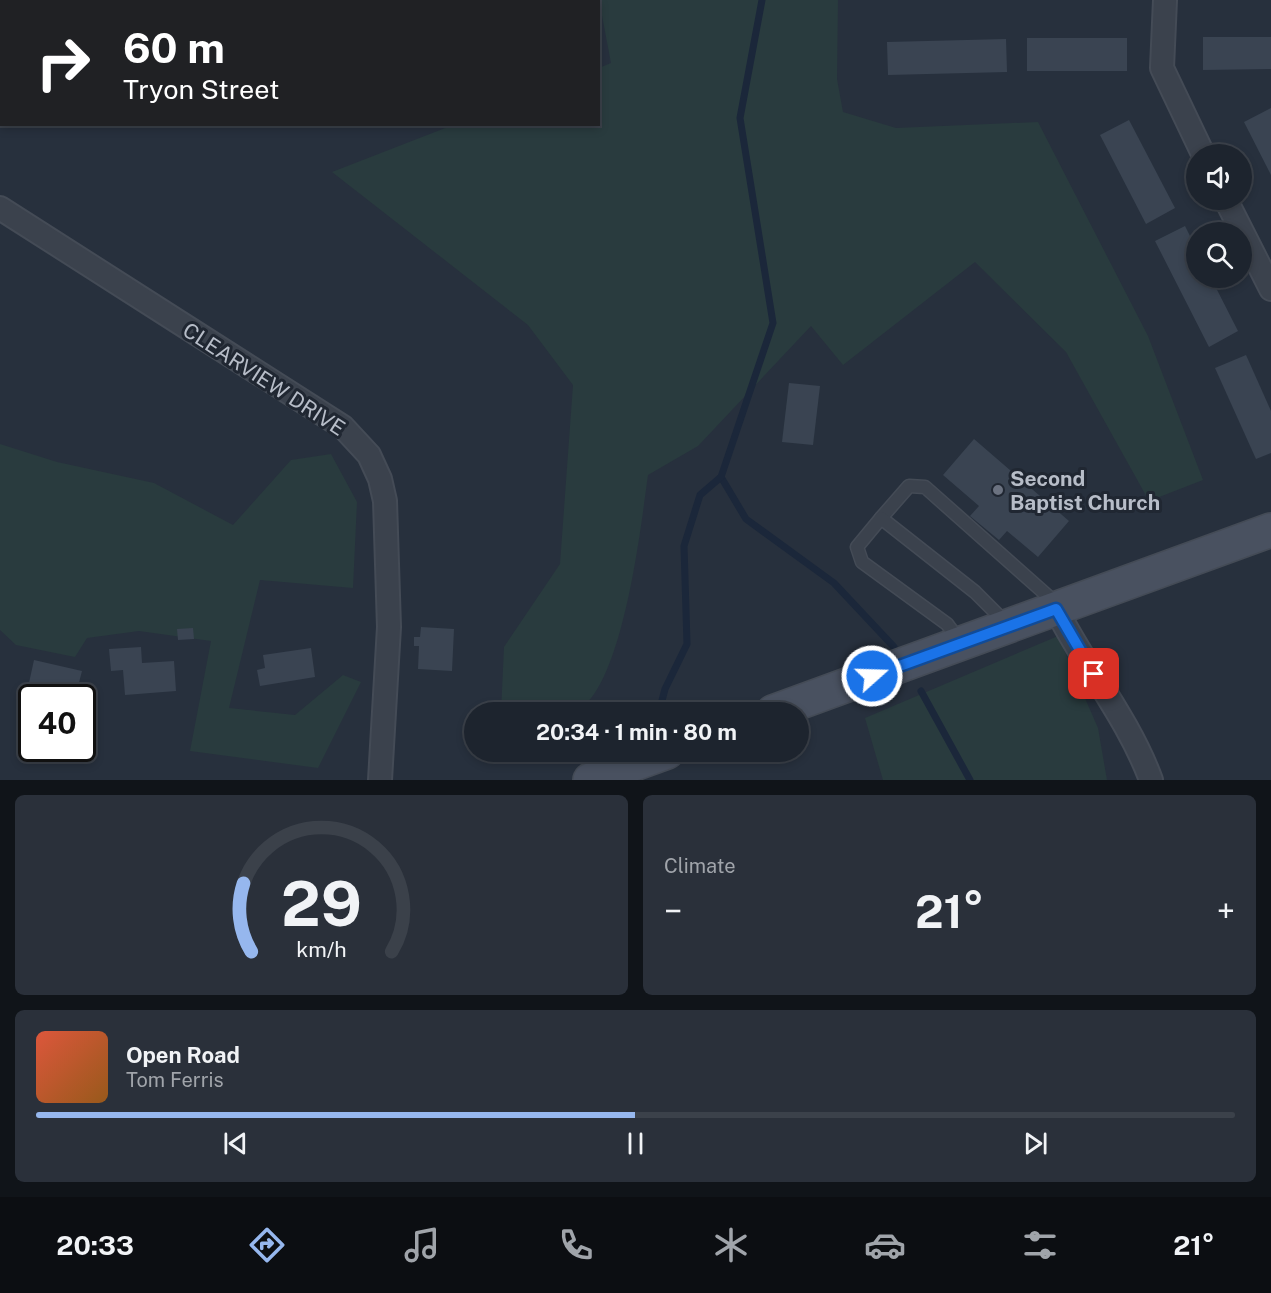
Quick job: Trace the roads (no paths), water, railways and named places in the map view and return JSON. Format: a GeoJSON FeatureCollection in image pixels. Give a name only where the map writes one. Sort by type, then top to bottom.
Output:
{"type":"FeatureCollection","features":[{"type":"Feature","properties":{"kind":"street"},"geometry":{"type":"LineString","coordinates":[[1165,0],[1162,68],[1198,144]]}},
{"type":"Feature","properties":{"kind":"street","name":"CLEARVIEW DRIVE"},"geometry":{"type":"LineString","coordinates":[[0,208],[343,427],[369,455],[380,479],[385,501],[389,627],[380,780]]}},
{"type":"Feature","properties":{"kind":"street"},"geometry":{"type":"LineString","coordinates":[[1231,210],[1271,290]]}},
{"type":"Feature","properties":{"kind":"street"},"geometry":{"type":"LineString","coordinates":[[801,702],[1271,530]]}},
{"type":"Feature","properties":{"kind":"street"},"geometry":{"type":"LineString","coordinates":[[1058,608],[1069,635],[1131,732],[1151,780]]}},
{"type":"Feature","properties":{"kind":"street"},"geometry":{"type":"LineString","coordinates":[[590,780],[640,762]]}},
{"type":"Feature","properties":{"kind":"lane"},"geometry":{"type":"LineString","coordinates":[[961,644],[948,624],[862,562],[857,547],[909,486],[925,487],[1058,608]]}},
{"type":"Feature","properties":{"kind":"lane"},"geometry":{"type":"LineString","coordinates":[[881,518],[975,592],[1009,626]]}},
{"type":"Feature","properties":{"kind":"waterway"},"geometry":{"type":"LineString","coordinates":[[662,702],[665,689],[687,644],[684,546],[700,495],[721,477],[773,323],[740,118],[762,0]]}},
{"type":"Feature","properties":{"kind":"waterway"},"geometry":{"type":"LineString","coordinates":[[721,477],[746,519],[834,583],[894,647]]}},
{"type":"Feature","properties":{"kind":"waterway"},"geometry":{"type":"LineString","coordinates":[[921,691],[970,780]]}},
{"type":"Feature","properties":{"kind":"place","name":"Second Baptist Church"},"geometry":{"type":"Point","coordinates":[998,490]}}]}
